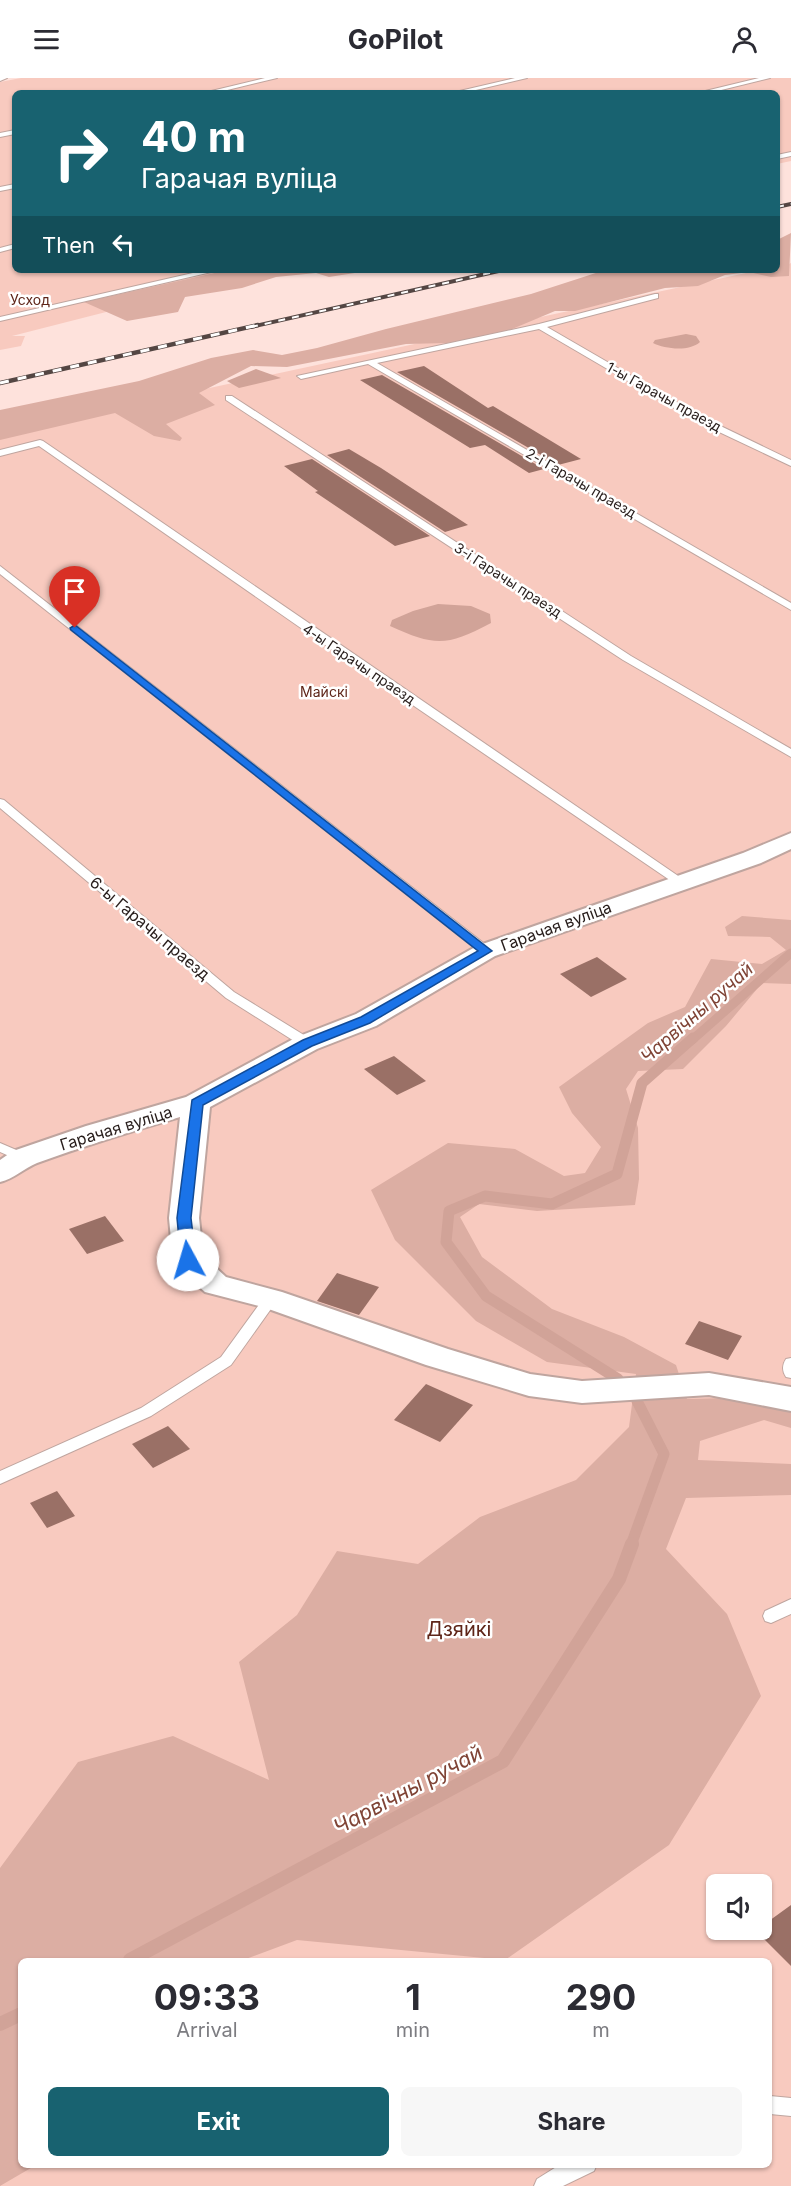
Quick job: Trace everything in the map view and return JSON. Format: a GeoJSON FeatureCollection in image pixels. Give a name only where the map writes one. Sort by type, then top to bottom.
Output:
{"type":"FeatureCollection","features":[{"type":"Feature","properties":{"kind":"street","name":"Гарачая вуліца"},"geometry":{"type":"LineString","coordinates":[[0,1173],[12,1152],[96,1132],[196,1103],[307,1043],[366,1020],[486,951],[752,858],[791,840]]}},
{"type":"Feature","properties":{"kind":"street"},"geometry":{"type":"LineString","coordinates":[[196,1103],[184,1218],[188,1260],[216,1285],[272,1299],[437,1357],[529,1385],[582,1392],[710,1384],[791,1399]]}},
{"type":"Feature","properties":{"kind":"lane"},"geometry":{"type":"LineString","coordinates":[[220,90],[274,78]]}},
{"type":"Feature","properties":{"kind":"lane"},"geometry":{"type":"LineString","coordinates":[[468,90],[525,78]]}},
{"type":"Feature","properties":{"kind":"lane"},"geometry":{"type":"LineString","coordinates":[[713,90],[767,78]]}},
{"type":"Feature","properties":{"kind":"lane"},"geometry":{"type":"LineString","coordinates":[[0,320],[203,273]]}},
{"type":"Feature","properties":{"kind":"lane"},"geometry":{"type":"LineString","coordinates":[[302,376],[540,326],[655,296]]}},
{"type":"Feature","properties":{"kind":"lane","name":"1-ы Гарачы праезд"},"geometry":{"type":"LineString","coordinates":[[540,326],[701,420],[791,463]]}},
{"type":"Feature","properties":{"kind":"lane","name":"2-і Гарачы праезд"},"geometry":{"type":"LineString","coordinates":[[370,362],[791,607]]}},
{"type":"Feature","properties":{"kind":"lane","name":"3-і Гарачы праезд"},"geometry":{"type":"LineString","coordinates":[[229,398],[627,658],[791,754]]}},
{"type":"Feature","properties":{"kind":"lane","name":"4-ы Гарачы праезд"},"geometry":{"type":"LineString","coordinates":[[0,453],[40,443],[374,675],[681,882]]}},
{"type":"Feature","properties":{"kind":"lane"},"geometry":{"type":"LineString","coordinates":[[0,569],[486,951]]}},
{"type":"Feature","properties":{"kind":"lane","name":"6-ы Гарачы праезд"},"geometry":{"type":"LineString","coordinates":[[0,802],[230,995],[307,1043]]}},
{"type":"Feature","properties":{"kind":"lane"},"geometry":{"type":"LineString","coordinates":[[0,1478],[146,1412],[226,1361],[272,1299]]}},
{"type":"Feature","properties":{"kind":"lane"},"geometry":{"type":"LineString","coordinates":[[791,1363],[791,1373]]}},
{"type":"Feature","properties":{"kind":"lane"},"geometry":{"type":"LineString","coordinates":[[771,1616],[791,1606]]}},
{"type":"Feature","properties":{"kind":"lane"},"geometry":{"type":"LineString","coordinates":[[772,2105],[791,2107]]}},
{"type":"Feature","properties":{"kind":"lane"},"geometry":{"type":"LineString","coordinates":[[544,2186],[576,2168]]}},
{"type":"Feature","properties":{"kind":"green space","name":"Усход"},"geometry":{"type":"Polygon","coordinates":[[[21,78],[791,78],[791,161],[780,163],[780,90],[12,90],[12,273],[259,273],[12,336],[25,336],[21,346],[0,350],[0,82],[21,78]]]}},
{"type":"Feature","properties":{"kind":"green space"},"geometry":{"type":"Polygon","coordinates":[[[791,233],[789,276],[771,277],[753,273],[780,273],[780,238],[791,233]]]}},
{"type":"Feature","properties":{"kind":"green space"},"geometry":{"type":"Polygon","coordinates":[[[791,263],[791,2186],[0,2186],[0,433],[746,273],[780,273],[780,268],[791,263]]]}},
{"type":"Feature","properties":{"kind":"green space"},"geometry":{"type":"Polygon","coordinates":[[[214,273],[316,273],[276,277],[242,288],[185,297],[178,312],[127,321],[84,302],[214,273]]]}},
{"type":"Feature","properties":{"kind":"green space"},"geometry":{"type":"Polygon","coordinates":[[[316,273],[355,273],[329,277],[316,273]]]}},
{"type":"Feature","properties":{"kind":"green space"},"geometry":{"type":"Polygon","coordinates":[[[596,273],[741,273],[725,275],[698,286],[665,288],[575,311],[555,311],[498,335],[447,343],[406,344],[287,367],[251,366],[199,393],[215,405],[166,424],[182,438],[180,441],[154,436],[115,413],[0,440],[0,410],[139,381],[211,358],[253,350],[282,355],[317,348],[531,294],[596,273]]]}},
{"type":"Feature","properties":{"kind":"green space","name":"Дзяйкі"},"geometry":{"type":"Polygon","coordinates":[[[742,916],[791,920],[791,984],[762,983],[726,1026],[683,1069],[638,1071],[626,1089],[638,1128],[639,1179],[635,1205],[537,1211],[479,1204],[460,1217],[482,1257],[552,1309],[624,1337],[676,1365],[687,1399],[769,1397],[791,1405],[791,1428],[764,1420],[700,1441],[698,1460],[791,1464],[791,1495],[686,1498],[666,1549],[727,1614],[761,1696],[669,1845],[508,1958],[484,1958],[297,1940],[248,1958],[18,1958],[18,2168],[31,2168],[0,2186],[0,1868],[78,1762],[173,1736],[269,1780],[239,1662],[297,1615],[337,1551],[418,1564],[480,1517],[576,1480],[629,1427],[636,1374],[547,1362],[476,1321],[395,1240],[371,1190],[448,1143],[515,1149],[564,1176],[585,1173],[601,1147],[572,1113],[559,1087],[648,1023],[685,1007],[711,959],[762,964],[786,950],[770,937],[728,936],[725,927],[742,916]]]}},
{"type":"Feature","properties":{"kind":"shaded area"},"geometry":{"type":"Polygon","coordinates":[[[686,334],[696,336],[700,342],[690,347],[677,348],[653,343],[655,340],[686,334]]]}},
{"type":"Feature","properties":{"kind":"shaded area"},"geometry":{"type":"Polygon","coordinates":[[[256,369],[281,378],[239,388],[227,381],[256,369]]]}},
{"type":"Feature","properties":{"kind":"shaded area"},"geometry":{"type":"Polygon","coordinates":[[[438,604],[471,606],[490,614],[491,623],[452,640],[441,641],[419,638],[390,626],[392,620],[438,604]]]}},
{"type":"Feature","properties":{"kind":"building"},"geometry":{"type":"Polygon","coordinates":[[[424,366],[488,408],[493,406],[581,459],[558,465],[397,372],[424,366]]]}},
{"type":"Feature","properties":{"kind":"building"},"geometry":{"type":"Polygon","coordinates":[[[382,375],[544,469],[529,473],[485,445],[470,448],[360,380],[382,375]]]}},
{"type":"Feature","properties":{"kind":"building"},"geometry":{"type":"Polygon","coordinates":[[[349,449],[468,525],[445,532],[327,455],[349,449]]]}},
{"type":"Feature","properties":{"kind":"building"},"geometry":{"type":"Polygon","coordinates":[[[312,459],[430,536],[395,546],[315,492],[318,491],[284,466],[312,459]]]}},
{"type":"Feature","properties":{"kind":"building"},"geometry":{"type":"Polygon","coordinates":[[[597,957],[627,979],[591,997],[560,974],[597,957]]]}},
{"type":"Feature","properties":{"kind":"building"},"geometry":{"type":"Polygon","coordinates":[[[394,1056],[426,1081],[397,1095],[364,1069],[394,1056]]]}},
{"type":"Feature","properties":{"kind":"building"},"geometry":{"type":"Polygon","coordinates":[[[105,1216],[124,1241],[87,1254],[69,1229],[105,1216]]]}},
{"type":"Feature","properties":{"kind":"building"},"geometry":{"type":"Polygon","coordinates":[[[337,1273],[379,1287],[359,1315],[317,1301],[337,1273]]]}},
{"type":"Feature","properties":{"kind":"building"},"geometry":{"type":"Polygon","coordinates":[[[699,1321],[742,1336],[728,1360],[685,1344],[699,1321]]]}},
{"type":"Feature","properties":{"kind":"building"},"geometry":{"type":"Polygon","coordinates":[[[426,1384],[473,1405],[440,1442],[394,1420],[426,1384]]]}},
{"type":"Feature","properties":{"kind":"building"},"geometry":{"type":"Polygon","coordinates":[[[168,1426],[190,1449],[153,1468],[132,1444],[168,1426]]]}},
{"type":"Feature","properties":{"kind":"building"},"geometry":{"type":"Polygon","coordinates":[[[57,1491],[75,1516],[47,1528],[30,1503],[57,1491]]]}},
{"type":"Feature","properties":{"kind":"building"},"geometry":{"type":"Polygon","coordinates":[[[791,1905],[791,1966],[765,1940],[772,1940],[772,1919],[791,1905]]]}},
{"type":"Feature","properties":{"kind":"waterway","name":"Чарвічны ручай"},"geometry":{"type":"LineString","coordinates":[[692,1040],[791,953]]}},
{"type":"Feature","properties":{"kind":"waterway","name":"Чарвічны ручай"},"geometry":{"type":"LineString","coordinates":[[618,1379],[486,1296],[446,1242],[449,1211],[485,1196],[552,1204],[617,1174],[642,1083],[693,1038]]}},
{"type":"Feature","properties":{"kind":"waterway","name":"Чарвічны ручай"},"geometry":{"type":"LineString","coordinates":[[631,1545],[664,1454],[637,1401]]}},
{"type":"Feature","properties":{"kind":"waterway","name":"Чарвічны ручай"},"geometry":{"type":"LineString","coordinates":[[134,1958],[503,1761],[619,1579],[632,1544]]}},
{"type":"Feature","properties":{"kind":"waterway","name":"Чарвічны ручай"},"geometry":{"type":"LineString","coordinates":[[0,2024],[18,2015]]}},
{"type":"Feature","properties":{"kind":"railway"},"geometry":{"type":"LineString","coordinates":[[780,206],[791,204]]}},
{"type":"Feature","properties":{"kind":"railway"},"geometry":{"type":"LineString","coordinates":[[251,327],[490,273]]}},
{"type":"Feature","properties":{"kind":"railway"},"geometry":{"type":"LineString","coordinates":[[0,383],[258,325]]}},
{"type":"Feature","properties":{"kind":"route"},"geometry":{"type":"LineString","coordinates":[[75,628],[486,951],[366,1020],[307,1043],[196,1103],[184,1218],[188,1260]]}},
{"type":"Feature","properties":{"kind":"park label","name":"Майскі"},"geometry":{"type":"Point","coordinates":[324,692]}}]}
